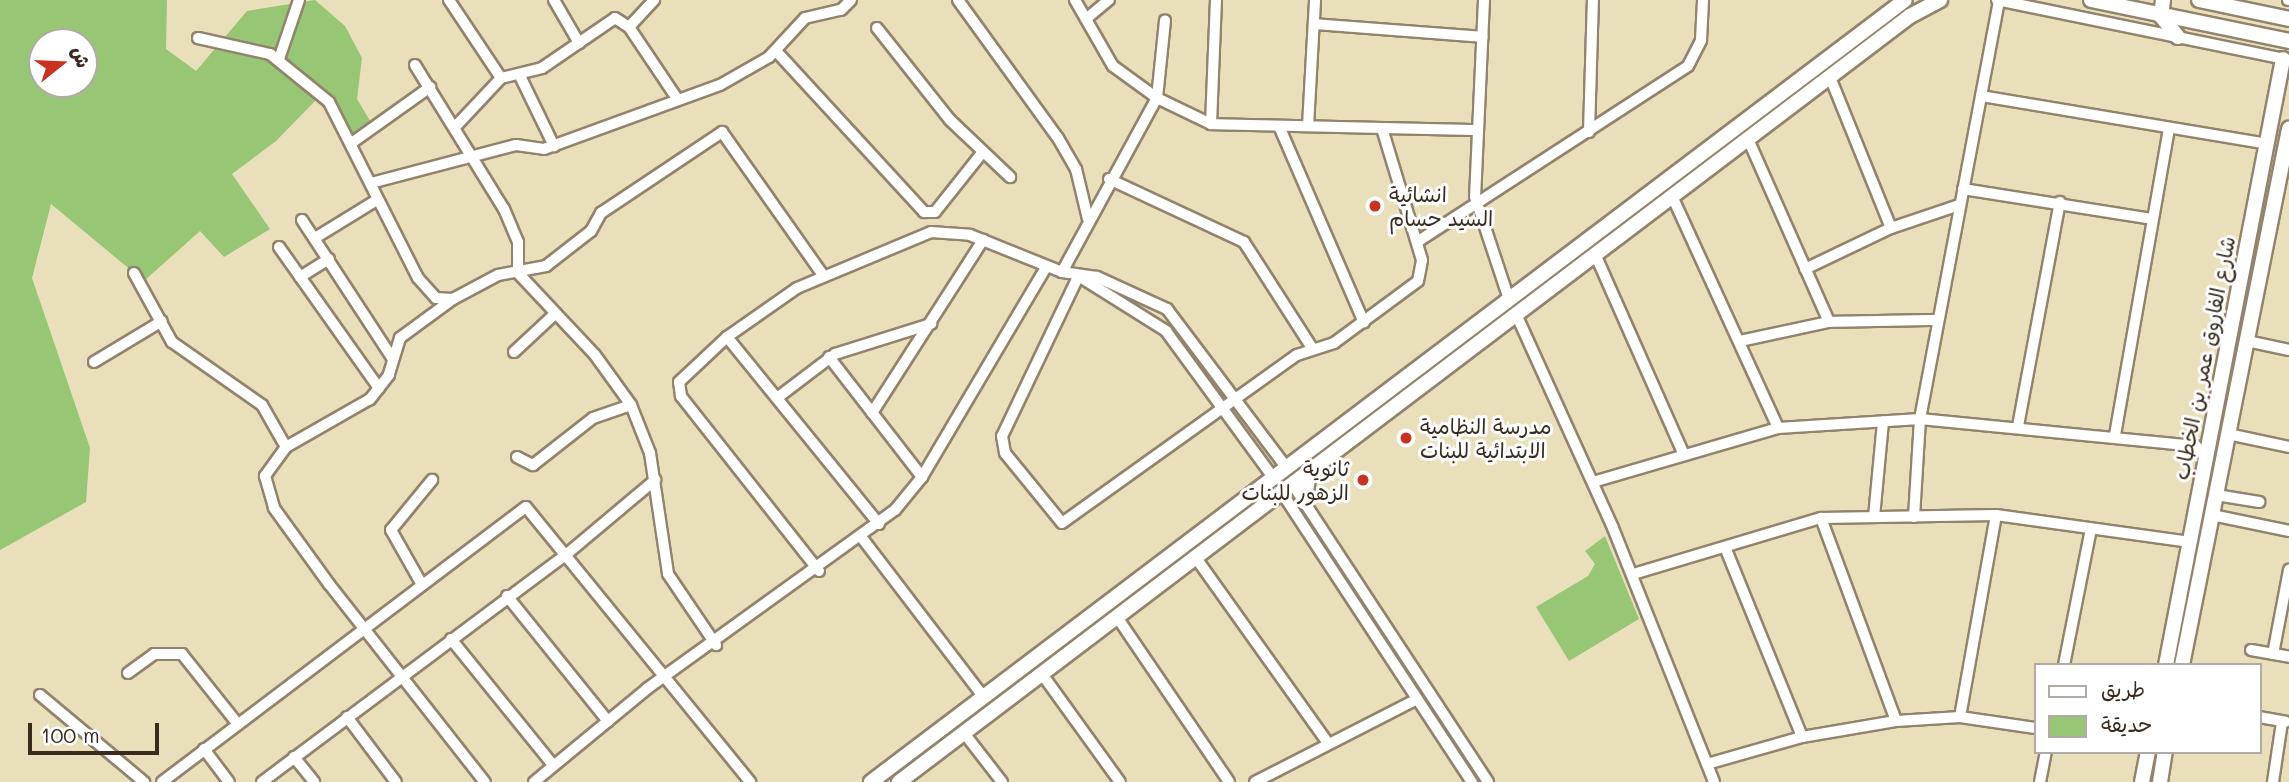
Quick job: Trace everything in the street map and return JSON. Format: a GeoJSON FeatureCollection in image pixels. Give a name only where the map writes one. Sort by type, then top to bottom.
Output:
{"type":"FeatureCollection","features":[{"type":"Feature","properties":{"kind":"street"},"geometry":{"type":"LineString","coordinates":[[279,59],[299,0]]}},
{"type":"Feature","properties":{"kind":"street"},"geometry":{"type":"LineString","coordinates":[[449,0],[501,78]]}},
{"type":"Feature","properties":{"kind":"street"},"geometry":{"type":"LineString","coordinates":[[554,0],[579,43]]}},
{"type":"Feature","properties":{"kind":"street"},"geometry":{"type":"LineString","coordinates":[[629,27],[654,0]]}},
{"type":"Feature","properties":{"kind":"street"},"geometry":{"type":"LineString","coordinates":[[371,183],[516,145],[554,146],[677,97],[720,85],[776,51],[805,18],[841,10],[851,0]]}},
{"type":"Feature","properties":{"kind":"street"},"geometry":{"type":"LineString","coordinates":[[958,0],[1058,138],[1076,169],[1088,219]]}},
{"type":"Feature","properties":{"kind":"street"},"geometry":{"type":"LineString","coordinates":[[1075,0],[1113,66],[1157,98],[1211,124],[1478,130]]}},
{"type":"Feature","properties":{"kind":"street"},"geometry":{"type":"LineString","coordinates":[[1086,19],[1109,0]]}},
{"type":"Feature","properties":{"kind":"street"},"geometry":{"type":"LineString","coordinates":[[1211,124],[1216,0]]}},
{"type":"Feature","properties":{"kind":"street"},"geometry":{"type":"LineString","coordinates":[[1308,126],[1315,0]]}},
{"type":"Feature","properties":{"kind":"street"},"geometry":{"type":"LineString","coordinates":[[1484,0],[1476,205],[1509,299]]}},
{"type":"Feature","properties":{"kind":"street"},"geometry":{"type":"LineString","coordinates":[[1589,132],[1593,0]]}},
{"type":"Feature","properties":{"kind":"street"},"geometry":{"type":"LineString","coordinates":[[1417,242],[1688,66],[1701,40],[1703,0]]}},
{"type":"Feature","properties":{"kind":"street"},"geometry":{"type":"LineString","coordinates":[[899,782],[1309,474],[1509,299],[1905,0]]}},
{"type":"Feature","properties":{"kind":"street"},"geometry":{"type":"LineString","coordinates":[[871,782],[1286,467],[1516,314],[1830,77],[1940,0]]}},
{"type":"Feature","properties":{"kind":"street"},"geometry":{"type":"LineString","coordinates":[[1914,517],[1920,419],[1998,0],[2286,59]]}},
{"type":"Feature","properties":{"kind":"street"},"geometry":{"type":"LineString","coordinates":[[2091,0],[2289,41]]}},
{"type":"Feature","properties":{"kind":"street"},"geometry":{"type":"LineString","coordinates":[[2163,0],[2161,16],[2178,37]]}},
{"type":"Feature","properties":{"kind":"street"},"geometry":{"type":"LineString","coordinates":[[2199,0],[2289,19]]}},
{"type":"Feature","properties":{"kind":"street"},"geometry":{"type":"LineString","coordinates":[[2242,9],[2258,0]]}},
{"type":"Feature","properties":{"kind":"street"},"geometry":{"type":"LineString","coordinates":[[456,126],[501,78],[521,78],[579,43],[609,19],[629,27],[677,97]]}},
{"type":"Feature","properties":{"kind":"street"},"geometry":{"type":"LineString","coordinates":[[1062,272],[1109,179],[1157,98],[1165,20]]}},
{"type":"Feature","properties":{"kind":"street"},"geometry":{"type":"LineString","coordinates":[[1314,24],[1482,37]]}},
{"type":"Feature","properties":{"kind":"street"},"geometry":{"type":"LineString","coordinates":[[877,27],[982,153],[1010,177]]}},
{"type":"Feature","properties":{"kind":"street"},"geometry":{"type":"LineString","coordinates":[[198,38],[253,47],[279,59],[329,102],[353,142],[377,200],[423,286],[436,298],[453,299]]}},
{"type":"Feature","properties":{"kind":"street"},"geometry":{"type":"LineString","coordinates":[[1839,50],[1849,63]]}},
{"type":"Feature","properties":{"kind":"street"},"geometry":{"type":"LineString","coordinates":[[776,51],[865,155],[926,213],[935,212],[982,153]]}},
{"type":"Feature","properties":{"kind":"street","name":"شارع الفاروق عمر بن الخطاب"},"geometry":{"type":"LineString","coordinates":[[2166,663],[2270,126],[2286,59]]}},
{"type":"Feature","properties":{"kind":"street"},"geometry":{"type":"LineString","coordinates":[[415,65],[474,156],[518,242],[518,273],[556,313],[631,405],[655,480],[668,574],[716,645]]}},
{"type":"Feature","properties":{"kind":"street"},"geometry":{"type":"LineString","coordinates":[[1830,77],[1891,228]]}},
{"type":"Feature","properties":{"kind":"street"},"geometry":{"type":"LineString","coordinates":[[521,78],[554,146]]}},
{"type":"Feature","properties":{"kind":"street"},"geometry":{"type":"LineString","coordinates":[[353,142],[430,87]]}},
{"type":"Feature","properties":{"kind":"street"},"geometry":{"type":"LineString","coordinates":[[1981,96],[2169,130],[2267,144]]}},
{"type":"Feature","properties":{"kind":"street"},"geometry":{"type":"LineString","coordinates":[[1279,126],[1364,322]]}},
{"type":"Feature","properties":{"kind":"street"},"geometry":{"type":"LineString","coordinates":[[2182,663],[2289,129],[2270,126]]}},
{"type":"Feature","properties":{"kind":"street"},"geometry":{"type":"LineString","coordinates":[[1079,277],[1002,436],[1005,453],[1059,522],[1237,397],[1312,348],[1330,345],[1418,281],[1417,242],[1381,128]]}},
{"type":"Feature","properties":{"kind":"street"},"geometry":{"type":"LineString","coordinates":[[2115,435],[2169,130]]}},
{"type":"Feature","properties":{"kind":"street"},"geometry":{"type":"LineString","coordinates":[[485,782],[361,628],[274,508],[265,476],[286,447],[379,388],[400,338],[453,299],[489,279],[518,273],[559,258],[592,231],[601,212],[722,132],[822,274]]}},
{"type":"Feature","properties":{"kind":"street"},"geometry":{"type":"LineString","coordinates":[[1748,139],[1829,322]]}},
{"type":"Feature","properties":{"kind":"street"},"geometry":{"type":"LineString","coordinates":[[1109,179],[1244,242],[1312,348]]}},
{"type":"Feature","properties":{"kind":"street"},"geometry":{"type":"LineString","coordinates":[[1963,189],[2060,202],[2152,219]]}},
{"type":"Feature","properties":{"kind":"street"},"geometry":{"type":"LineString","coordinates":[[1672,196],[1778,428]]}},
{"type":"Feature","properties":{"kind":"street"},"geometry":{"type":"LineString","coordinates":[[314,238],[377,200]]}},
{"type":"Feature","properties":{"kind":"street"},"geometry":{"type":"LineString","coordinates":[[2018,426],[2060,202]]}},
{"type":"Feature","properties":{"kind":"street"},"geometry":{"type":"LineString","coordinates":[[1805,269],[1891,228],[1959,205]]}},
{"type":"Feature","properties":{"kind":"street"},"geometry":{"type":"LineString","coordinates":[[1934,213],[1956,221]]}},
{"type":"Feature","properties":{"kind":"street"},"geometry":{"type":"LineString","coordinates":[[302,220],[393,359]]}},
{"type":"Feature","properties":{"kind":"street"},"geometry":{"type":"LineString","coordinates":[[818,571],[678,392],[682,378],[727,337],[822,274],[931,232],[982,240],[1046,267],[1079,277],[1166,331],[1273,477]]}},
{"type":"Feature","properties":{"kind":"street"},"geometry":{"type":"LineString","coordinates":[[872,413],[982,240]]}},
{"type":"Feature","properties":{"kind":"street"},"geometry":{"type":"LineString","coordinates":[[278,247],[379,388]]}},
{"type":"Feature","properties":{"kind":"street"},"geometry":{"type":"LineString","coordinates":[[1595,254],[1684,455]]}},
{"type":"Feature","properties":{"kind":"street"},"geometry":{"type":"LineString","coordinates":[[300,277],[329,259]]}},
{"type":"Feature","properties":{"kind":"street"},"geometry":{"type":"LineString","coordinates":[[534,782],[666,677],[716,645],[879,524],[922,477],[1046,267]]}},
{"type":"Feature","properties":{"kind":"street"},"geometry":{"type":"LineString","coordinates":[[134,273],[179,349],[262,405],[286,447]]}},
{"type":"Feature","properties":{"kind":"street"},"geometry":{"type":"LineString","coordinates":[[1079,277],[1097,277],[1167,309],[1237,397],[1286,467]]}},
{"type":"Feature","properties":{"kind":"street"},"geometry":{"type":"LineString","coordinates":[[514,352],[556,313]]}},
{"type":"Feature","properties":{"kind":"street"},"geometry":{"type":"LineString","coordinates":[[1516,314],[1633,574],[1714,782]]}},
{"type":"Feature","properties":{"kind":"street"},"geometry":{"type":"LineString","coordinates":[[1740,341],[1829,322],[1938,320]]}},
{"type":"Feature","properties":{"kind":"street"},"geometry":{"type":"LineString","coordinates":[[94,362],[162,321]]}},
{"type":"Feature","properties":{"kind":"street"},"geometry":{"type":"LineString","coordinates":[[776,398],[829,357],[931,324]]}},
{"type":"Feature","properties":{"kind":"street"},"geometry":{"type":"LineString","coordinates":[[727,337],[879,524]]}},
{"type":"Feature","properties":{"kind":"street"},"geometry":{"type":"LineString","coordinates":[[2247,341],[2289,350]]}},
{"type":"Feature","properties":{"kind":"street"},"geometry":{"type":"LineString","coordinates":[[829,357],[922,477]]}},
{"type":"Feature","properties":{"kind":"street"},"geometry":{"type":"LineString","coordinates":[[517,457],[533,465],[593,418],[631,405]]}},
{"type":"Feature","properties":{"kind":"street"},"geometry":{"type":"LineString","coordinates":[[1593,482],[1778,428],[1920,419],[2115,435],[2196,446],[2206,458],[2222,463]]}},
{"type":"Feature","properties":{"kind":"street"},"geometry":{"type":"LineString","coordinates":[[1874,517],[1883,421]]}},
{"type":"Feature","properties":{"kind":"street"},"geometry":{"type":"LineString","coordinates":[[2228,434],[2289,447]]}},
{"type":"Feature","properties":{"kind":"street"},"geometry":{"type":"LineString","coordinates":[[1304,502],[1309,474]]}},
{"type":"Feature","properties":{"kind":"street"},"geometry":{"type":"LineString","coordinates":[[421,583],[391,530],[432,480]]}},
{"type":"Feature","properties":{"kind":"street"},"geometry":{"type":"LineString","coordinates":[[262,782],[507,596],[568,553],[655,480]]}},
{"type":"Feature","properties":{"kind":"street"},"geometry":{"type":"LineString","coordinates":[[1288,489],[1304,502],[1485,778],[1469,781],[1288,489]]}},
{"type":"Feature","properties":{"kind":"street"},"geometry":{"type":"LineString","coordinates":[[2216,495],[2259,502]]}},
{"type":"Feature","properties":{"kind":"street"},"geometry":{"type":"LineString","coordinates":[[162,782],[520,508],[536,513],[750,782]]}},
{"type":"Feature","properties":{"kind":"street"},"geometry":{"type":"LineString","coordinates":[[2212,514],[2289,531]]}},
{"type":"Feature","properties":{"kind":"street"},"geometry":{"type":"LineString","coordinates":[[1633,574],[1821,518],[1996,515],[2190,542]]}},
{"type":"Feature","properties":{"kind":"street"},"geometry":{"type":"LineString","coordinates":[[1960,717],[1996,515]]}},
{"type":"Feature","properties":{"kind":"street"},"geometry":{"type":"LineString","coordinates":[[1821,518],[1896,721]]}},
{"type":"Feature","properties":{"kind":"street"},"geometry":{"type":"LineString","coordinates":[[2064,663],[2091,528]]}},
{"type":"Feature","properties":{"kind":"street"},"geometry":{"type":"LineString","coordinates":[[862,538],[983,696]]}},
{"type":"Feature","properties":{"kind":"street"},"geometry":{"type":"LineString","coordinates":[[1725,547],[1802,737]]}},
{"type":"Feature","properties":{"kind":"street"},"geometry":{"type":"LineString","coordinates":[[1196,558],[1328,743]]}},
{"type":"Feature","properties":{"kind":"street"},"geometry":{"type":"LineString","coordinates":[[2273,654],[2289,570]]}},
{"type":"Feature","properties":{"kind":"street"},"geometry":{"type":"LineString","coordinates":[[507,596],[608,721]]}},
{"type":"Feature","properties":{"kind":"street"},"geometry":{"type":"LineString","coordinates":[[1117,617],[1224,780]]}},
{"type":"Feature","properties":{"kind":"street"},"geometry":{"type":"LineString","coordinates":[[451,639],[554,765]]}},
{"type":"Feature","properties":{"kind":"street"},"geometry":{"type":"LineString","coordinates":[[2251,650],[2289,657]]}},
{"type":"Feature","properties":{"kind":"street"},"geometry":{"type":"LineString","coordinates":[[128,673],[154,654],[182,654],[237,723]]}},
{"type":"Feature","properties":{"kind":"street"},"geometry":{"type":"LineString","coordinates":[[1042,674],[1120,782]]}},
{"type":"Feature","properties":{"kind":"street"},"geometry":{"type":"LineString","coordinates":[[40,695],[144,782]]}},
{"type":"Feature","properties":{"kind":"street"},"geometry":{"type":"LineString","coordinates":[[1255,782],[1417,699]]}},
{"type":"Feature","properties":{"kind":"street"},"geometry":{"type":"LineString","coordinates":[[347,717],[396,782]]}},
{"type":"Feature","properties":{"kind":"street"},"geometry":{"type":"LineString","coordinates":[[1707,764],[1802,737],[1896,721],[1960,717],[2034,728]]}},
{"type":"Feature","properties":{"kind":"street"},"geometry":{"type":"LineString","coordinates":[[2261,717],[2285,722],[2273,782]]}},
{"type":"Feature","properties":{"kind":"street"},"geometry":{"type":"LineString","coordinates":[[964,733],[1002,782]]}},
{"type":"Feature","properties":{"kind":"street"},"geometry":{"type":"LineString","coordinates":[[925,741],[935,755]]}},
{"type":"Feature","properties":{"kind":"street"},"geometry":{"type":"LineString","coordinates":[[204,749],[229,782]]}},
{"type":"Feature","properties":{"kind":"street"},"geometry":{"type":"LineString","coordinates":[[2040,782],[2046,754]]}},
{"type":"Feature","properties":{"kind":"street"},"geometry":{"type":"LineString","coordinates":[[2142,782],[2148,754]]}},
{"type":"Feature","properties":{"kind":"street"},"geometry":{"type":"LineString","coordinates":[[2165,754],[2160,782],[2166,782]]}},
{"type":"Feature","properties":{"kind":"street"},"geometry":{"type":"LineString","coordinates":[[295,757],[314,782]]}},
{"type":"Feature","properties":{"kind":"green space"},"geometry":{"type":"Polygon","coordinates":[[[0,0],[167,0],[166,49],[196,71],[247,11],[315,0],[345,26],[362,58],[357,99],[372,124],[347,139],[317,99],[276,141],[232,174],[270,229],[224,257],[200,231],[144,281],[51,204],[32,278],[90,448],[86,502],[0,550],[0,0]]]}},
{"type":"Feature","properties":{"kind":"green space"},"geometry":{"type":"Polygon","coordinates":[[[1605,536],[1639,619],[1569,661],[1536,607],[1588,576],[1595,564],[1585,551],[1605,536]]]}},
{"type":"Feature","properties":{"kind":"place","name":"انشائية السيد حسام"},"geometry":{"type":"Point","coordinates":[1375,206]}},
{"type":"Feature","properties":{"kind":"place","name":"مدرسة النظامية الابتدائية للبنات"},"geometry":{"type":"Point","coordinates":[1406,438]}},
{"type":"Feature","properties":{"kind":"place","name":"ثانوية الزهور للبنات"},"geometry":{"type":"Point","coordinates":[1363,480]}}]}
